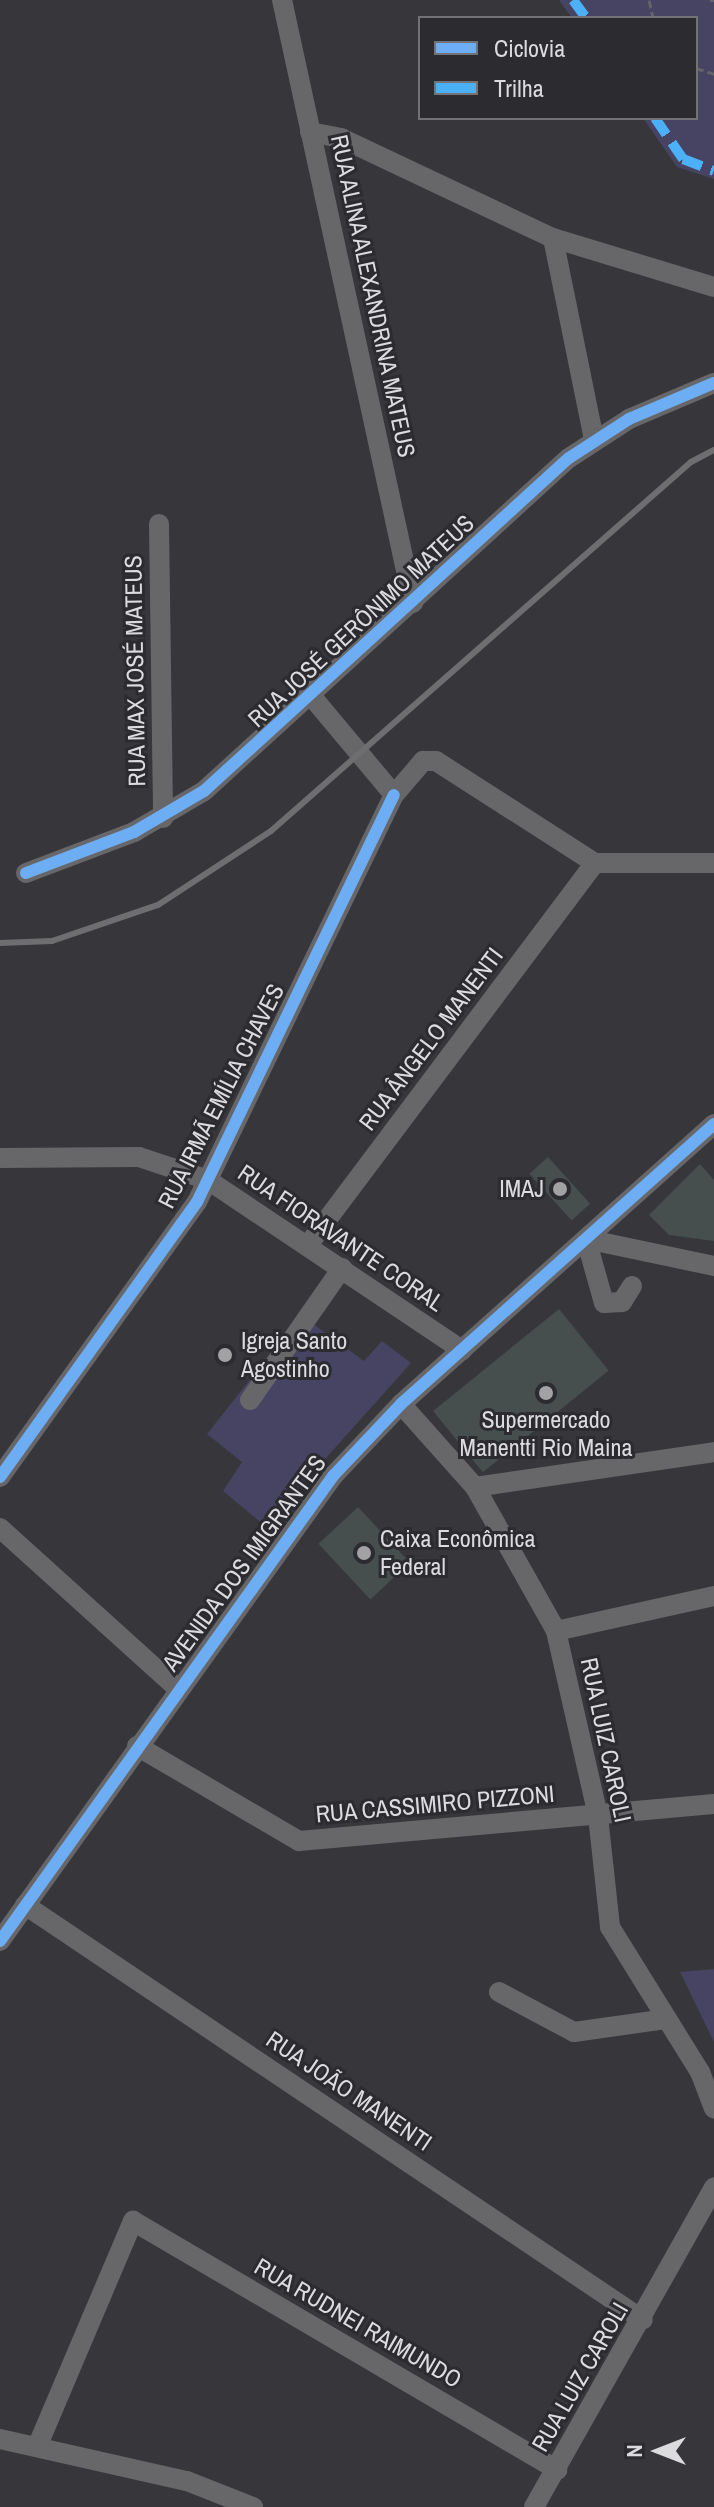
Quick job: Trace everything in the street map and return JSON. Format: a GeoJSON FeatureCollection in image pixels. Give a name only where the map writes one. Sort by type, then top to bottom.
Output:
{"type":"FeatureCollection","features":[{"type":"Feature","properties":{"kind":"street","name":"RUA ALINA ALEXANDRINA MATEUS"},"geometry":{"type":"LineString","coordinates":[[282,0],[413,603]]}},
{"type":"Feature","properties":{"kind":"street"},"geometry":{"type":"LineString","coordinates":[[310,132],[341,138],[553,238],[714,287]]}},
{"type":"Feature","properties":{"kind":"street"},"geometry":{"type":"LineString","coordinates":[[553,238],[594,440]]}},
{"type":"Feature","properties":{"kind":"street","name":"RUA JOSÉ GERÔNIMO MATEUS"},"geometry":{"type":"LineString","coordinates":[[26,873],[163,818],[313,698],[594,440],[714,383]]}},
{"type":"Feature","properties":{"kind":"street","name":"RUA MAX JOSÉ MATEUS"},"geometry":{"type":"LineString","coordinates":[[159,524],[163,818]]}},
{"type":"Feature","properties":{"kind":"street"},"geometry":{"type":"LineString","coordinates":[[313,698],[394,795]]}},
{"type":"Feature","properties":{"kind":"street","name":"RUA IRMÃ EMÍLIA CHAVES"},"geometry":{"type":"LineString","coordinates":[[0,1477],[208,1180],[394,795],[423,761],[436,761],[595,863]]}},
{"type":"Feature","properties":{"kind":"street"},"geometry":{"type":"LineString","coordinates":[[595,863],[714,863]]}},
{"type":"Feature","properties":{"kind":"street","name":"RUA ÂNGELO MANENTI"},"geometry":{"type":"LineString","coordinates":[[308,1245],[595,863]]}},
{"type":"Feature","properties":{"kind":"street","name":"AVENIDA DOS IMIGRANTES"},"geometry":{"type":"LineString","coordinates":[[0,1941],[302,1514],[401,1404],[714,1124]]}},
{"type":"Feature","properties":{"kind":"street","name":"RUA FIORAVANTE CORAL"},"geometry":{"type":"LineString","coordinates":[[0,1158],[139,1157],[208,1180],[462,1350]]}},
{"type":"Feature","properties":{"kind":"street"},"geometry":{"type":"LineString","coordinates":[[632,1286],[622,1302],[604,1303],[586,1239],[714,1266]]}},
{"type":"Feature","properties":{"kind":"street"},"geometry":{"type":"LineString","coordinates":[[250,1400],[342,1268]]}},
{"type":"Feature","properties":{"kind":"street","name":"RUA LUIZ CAROLI"},"geometry":{"type":"LineString","coordinates":[[401,1404],[475,1487],[556,1631],[598,1816],[610,1927],[667,2019],[714,2108]]}},
{"type":"Feature","properties":{"kind":"street"},"geometry":{"type":"LineString","coordinates":[[475,1487],[714,1452]]}},
{"type":"Feature","properties":{"kind":"street"},"geometry":{"type":"LineString","coordinates":[[0,1528],[178,1689]]}},
{"type":"Feature","properties":{"kind":"street"},"geometry":{"type":"LineString","coordinates":[[556,1631],[714,1596]]}},
{"type":"Feature","properties":{"kind":"street","name":"RUA CASSIMIRO PIZZONI"},"geometry":{"type":"LineString","coordinates":[[137,1746],[299,1841],[714,1804]]}},
{"type":"Feature","properties":{"kind":"street","name":"RUA JOÃO MANENTI"},"geometry":{"type":"LineString","coordinates":[[25,1905],[643,2320]]}},
{"type":"Feature","properties":{"kind":"street"},"geometry":{"type":"LineString","coordinates":[[499,1992],[574,2032],[667,2019]]}},
{"type":"Feature","properties":{"kind":"street","name":"RUA LUIZ CAROLI"},"geometry":{"type":"LineString","coordinates":[[534,2507],[712,2196]]}},
{"type":"Feature","properties":{"kind":"street","name":"RUA RUDNEI RAIMUNDO"},"geometry":{"type":"LineString","coordinates":[[37,2447],[133,2221],[557,2470]]}},
{"type":"Feature","properties":{"kind":"street"},"geometry":{"type":"LineString","coordinates":[[0,2439],[253,2507]]}},
{"type":"Feature","properties":{"kind":"shaded area"},"geometry":{"type":"Polygon","coordinates":[[[559,0],[714,0],[714,179],[677,167],[644,120],[698,120],[698,16],[571,16],[559,0]]]}},
{"type":"Feature","properties":{"kind":"shaded area"},"geometry":{"type":"Polygon","coordinates":[[[301,1315],[364,1361],[382,1341],[411,1363],[265,1526],[223,1491],[242,1462],[207,1434],[301,1315]]]}},
{"type":"Feature","properties":{"kind":"shaded area"},"geometry":{"type":"Polygon","coordinates":[[[714,1969],[714,2042],[680,1972],[714,1969]]]}},
{"type":"Feature","properties":{"kind":"building","name":"IMAJ"},"geometry":{"type":"Polygon","coordinates":[[[548,1157],[590,1204],[572,1221],[529,1174],[548,1157]]]}},
{"type":"Feature","properties":{"kind":"building"},"geometry":{"type":"Polygon","coordinates":[[[700,1164],[714,1180],[714,1241],[669,1235],[649,1215],[700,1164]]]}},
{"type":"Feature","properties":{"kind":"building"},"geometry":{"type":"Polygon","coordinates":[[[559,1309],[609,1370],[483,1472],[433,1411],[559,1309]]]}},
{"type":"Feature","properties":{"kind":"building","name":"Caixa Econômica Federal"},"geometry":{"type":"Polygon","coordinates":[[[358,1507],[410,1563],[370,1599],[319,1544],[358,1507]]]}},
{"type":"Feature","properties":{"kind":"railway"},"geometry":{"type":"LineString","coordinates":[[0,943],[52,941],[158,905],[271,831],[691,462],[714,450]]}},
{"type":"Feature","properties":{"kind":"marked path"},"geometry":{"type":"LineString","coordinates":[[573,0],[585,16]]}},
{"type":"Feature","properties":{"kind":"marked path"},"geometry":{"type":"LineString","coordinates":[[656,120],[683,159],[714,171]]}},
{"type":"Feature","properties":{"kind":"cycle path"},"geometry":{"type":"LineString","coordinates":[[26,873],[134,832],[204,791],[569,458],[629,419],[714,383]]}},
{"type":"Feature","properties":{"kind":"cycle path"},"geometry":{"type":"LineString","coordinates":[[0,1477],[197,1202],[394,795]]}},
{"type":"Feature","properties":{"kind":"cycle path"},"geometry":{"type":"LineString","coordinates":[[0,1941],[333,1476],[401,1404],[714,1124]]}},
{"type":"Feature","properties":{"kind":"place","name":"IMAJ"},"geometry":{"type":"Point","coordinates":[560,1189]}},
{"type":"Feature","properties":{"kind":"place","name":"Igreja Santo Agostinho"},"geometry":{"type":"Point","coordinates":[225,1355]}},
{"type":"Feature","properties":{"kind":"place","name":"Supermercado Manentti Rio Maina"},"geometry":{"type":"Point","coordinates":[546,1393]}},
{"type":"Feature","properties":{"kind":"place","name":"Caixa Econômica Federal"},"geometry":{"type":"Point","coordinates":[364,1553]}}]}
